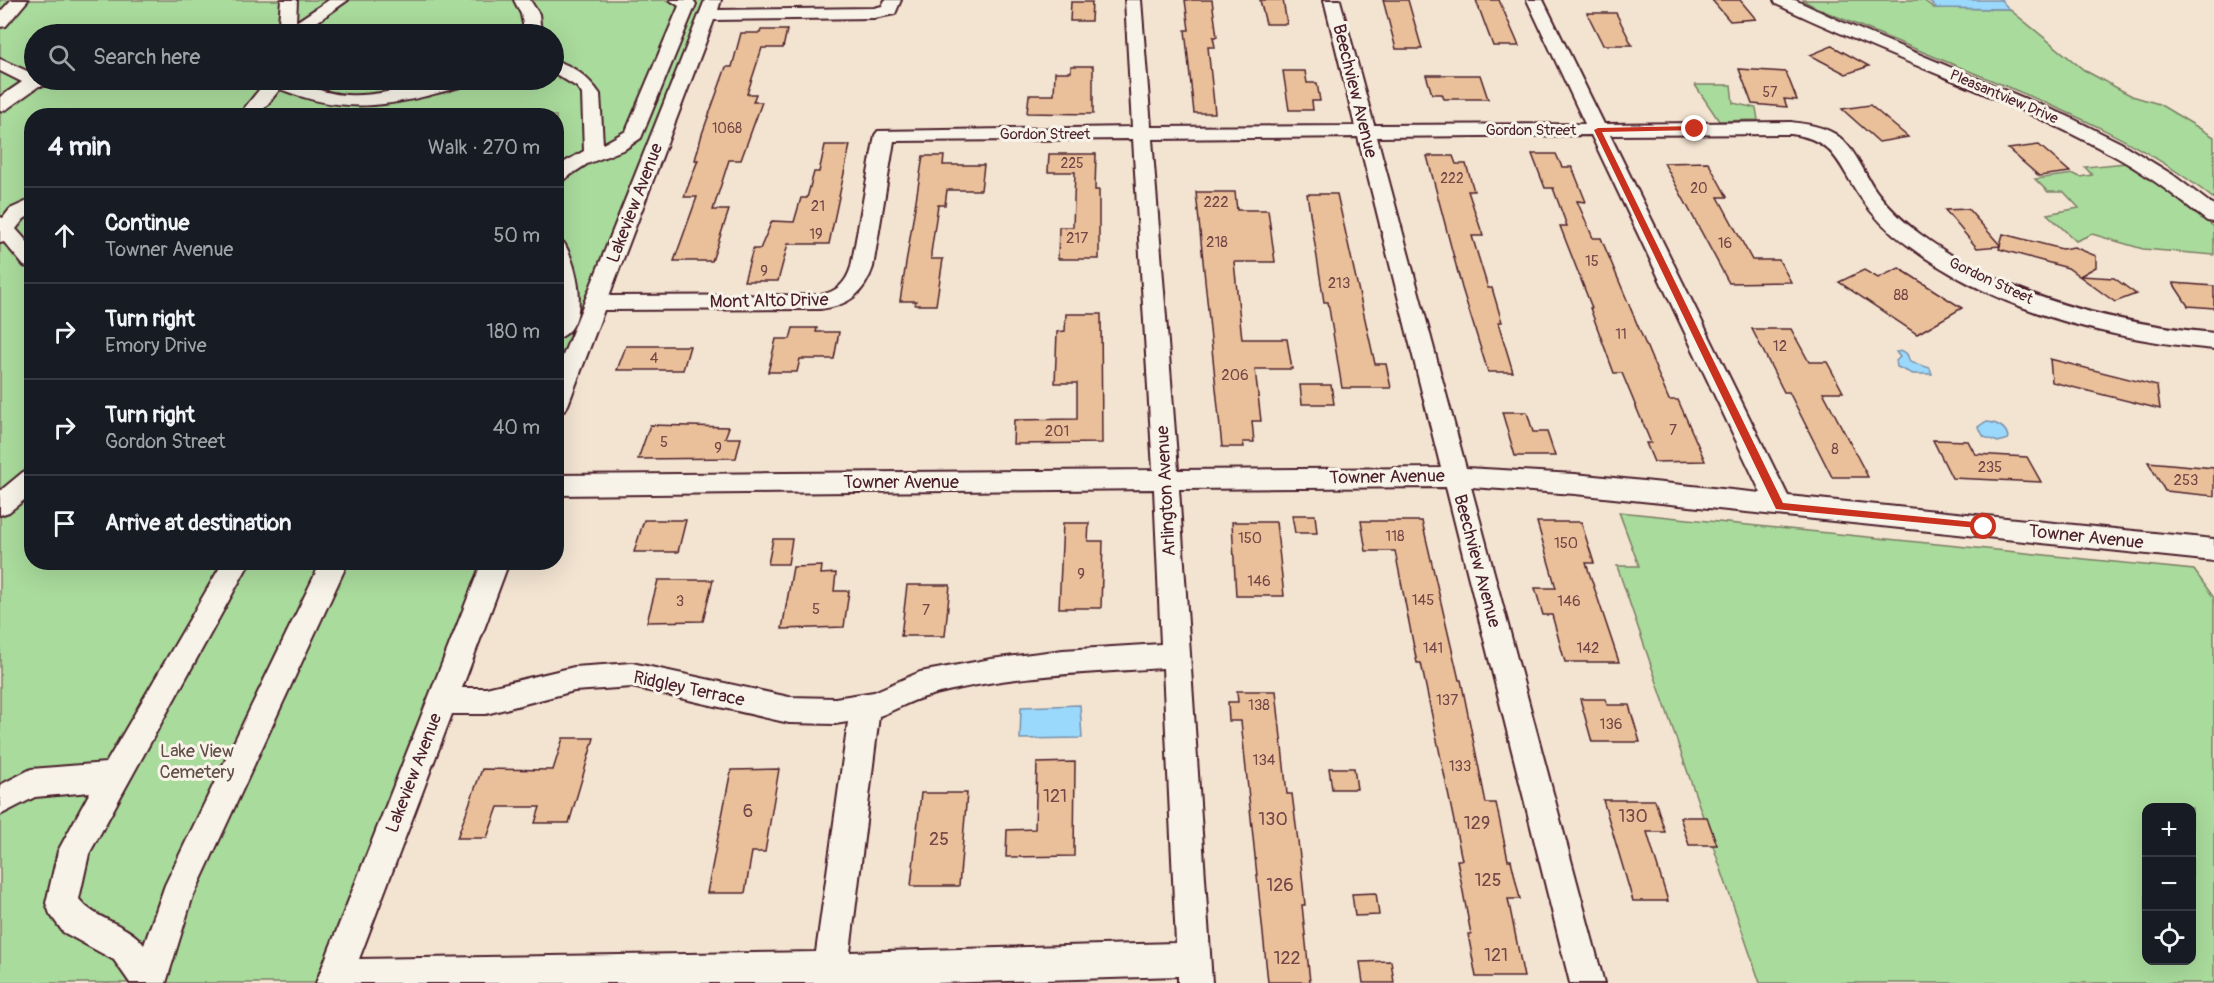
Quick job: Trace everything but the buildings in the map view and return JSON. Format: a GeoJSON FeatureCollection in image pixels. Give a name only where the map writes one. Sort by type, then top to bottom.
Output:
{"type":"FeatureCollection","features":[{"type":"Feature","properties":{"kind":"street"},"geometry":{"type":"LineString","coordinates":[[0,22],[20,0]]}},
{"type":"Feature","properties":{"kind":"street"},"geometry":{"type":"LineString","coordinates":[[288,24],[289,0]]}},
{"type":"Feature","properties":{"kind":"street"},"geometry":{"type":"LineString","coordinates":[[303,24],[340,0]]}},
{"type":"Feature","properties":{"kind":"street"},"geometry":{"type":"LineString","coordinates":[[522,0],[530,14],[531,24]]}},
{"type":"Feature","properties":{"kind":"street"},"geometry":{"type":"LineString","coordinates":[[564,171],[594,153],[618,145],[634,134],[688,4],[678,0]]}},
{"type":"Feature","properties":{"kind":"street"},"geometry":{"type":"LineString","coordinates":[[710,8],[874,13],[889,10],[893,0]]}},
{"type":"Feature","properties":{"kind":"street","name":"Arlington Avenue"},"geometry":{"type":"LineString","coordinates":[[1133,0],[1166,480],[1194,971]]}},
{"type":"Feature","properties":{"kind":"street","name":"Beechview Avenue"},"geometry":{"type":"LineString","coordinates":[[1332,0],[1587,983]]}},
{"type":"Feature","properties":{"kind":"street"},"geometry":{"type":"LineString","coordinates":[[1535,0],[1780,506]]}},
{"type":"Feature","properties":{"kind":"street","name":"Pleasantview Drive"},"geometry":{"type":"LineString","coordinates":[[1782,0],[1821,20],[2032,107],[2090,135],[2155,172],[2214,216]]}},
{"type":"Feature","properties":{"kind":"street","name":"Lakeview Avenue"},"geometry":{"type":"LineString","coordinates":[[564,370],[596,303],[710,8]]}},
{"type":"Feature","properties":{"kind":"street"},"geometry":{"type":"LineString","coordinates":[[0,64],[24,76]]}},
{"type":"Feature","properties":{"kind":"street"},"geometry":{"type":"LineString","coordinates":[[564,72],[583,83],[591,94],[594,153]]}},
{"type":"Feature","properties":{"kind":"street"},"geometry":{"type":"LineString","coordinates":[[564,83],[591,94]]}},
{"type":"Feature","properties":{"kind":"street"},"geometry":{"type":"LineString","coordinates":[[0,105],[24,89]]}},
{"type":"Feature","properties":{"kind":"street"},"geometry":{"type":"LineString","coordinates":[[255,108],[270,90]]}},
{"type":"Feature","properties":{"kind":"street"},"geometry":{"type":"LineString","coordinates":[[300,90],[347,101],[389,98],[423,90]]}},
{"type":"Feature","properties":{"kind":"street","name":"Gordon Street"},"geometry":{"type":"LineString","coordinates":[[885,135],[1791,128],[1816,133],[1829,139],[1845,152],[1860,185],[1891,221],[1949,263],[1997,287],[2065,314],[2150,334],[2214,341]]}},
{"type":"Feature","properties":{"kind":"street","name":"Mont Alto Drive"},"geometry":{"type":"LineString","coordinates":[[596,303],[820,302],[843,296],[853,288],[860,275],[885,135]]}},
{"type":"Feature","properties":{"kind":"street"},"geometry":{"type":"LineString","coordinates":[[24,209],[1,225],[24,252]]}},
{"type":"Feature","properties":{"kind":"street"},"geometry":{"type":"LineString","coordinates":[[564,275],[569,308],[564,317]]}},
{"type":"Feature","properties":{"kind":"street","name":"Towner Avenue"},"geometry":{"type":"LineString","coordinates":[[564,485],[1455,476],[1532,480],[2214,550]]}},
{"type":"Feature","properties":{"kind":"street"},"geometry":{"type":"LineString","coordinates":[[0,505],[24,486]]}},
{"type":"Feature","properties":{"kind":"street"},"geometry":{"type":"LineString","coordinates":[[149,983],[126,948],[75,920],[62,903],[74,850],[232,570]]}},
{"type":"Feature","properties":{"kind":"street"},"geometry":{"type":"LineString","coordinates":[[149,983],[177,896],[331,570]]}},
{"type":"Feature","properties":{"kind":"street","name":"Lakeview Avenue"},"geometry":{"type":"LineString","coordinates":[[334,979],[493,570]]}},
{"type":"Feature","properties":{"kind":"street","name":"Ridgley Terrace"},"geometry":{"type":"LineString","coordinates":[[442,701],[486,701],[574,679],[632,675],[789,710],[836,711],[877,704],[920,685],[991,671],[1063,662],[1175,655]]}},
{"type":"Feature","properties":{"kind":"street"},"geometry":{"type":"LineString","coordinates":[[831,969],[865,707]]}},
{"type":"Feature","properties":{"kind":"street"},"geometry":{"type":"LineString","coordinates":[[0,787],[115,776]]}},
{"type":"Feature","properties":{"kind":"street"},"geometry":{"type":"LineString","coordinates":[[0,801],[8,794],[31,783]]}},
{"type":"Feature","properties":{"kind":"street"},"geometry":{"type":"LineString","coordinates":[[334,979],[831,969],[1194,971]]}},
{"type":"Feature","properties":{"kind":"green space","name":"Lake View Cemetery"},"geometry":{"type":"Polygon","coordinates":[[[0,0],[704,0],[564,368],[564,108],[24,108],[24,570],[485,570],[323,983],[0,983],[0,0]]]}},
{"type":"Feature","properties":{"kind":"green space"},"geometry":{"type":"Polygon","coordinates":[[[1802,0],[1923,0],[1934,8],[2009,9],[2084,70],[2132,96],[2159,104],[2214,137],[2214,199],[2161,161],[2104,130],[1802,0]]]}},
{"type":"Feature","properties":{"kind":"green space"},"geometry":{"type":"Polygon","coordinates":[[[1695,85],[1731,85],[1733,103],[1756,108],[1758,120],[1719,121],[1695,85]]]}},
{"type":"Feature","properties":{"kind":"green space"},"geometry":{"type":"Polygon","coordinates":[[[2126,163],[2175,195],[2214,227],[2214,255],[2143,249],[2092,234],[2076,241],[2047,214],[2079,208],[2064,192],[2048,192],[2035,179],[2074,174],[2080,177],[2092,175],[2085,167],[2126,163]]]}},
{"type":"Feature","properties":{"kind":"green space"},"geometry":{"type":"Polygon","coordinates":[[[1619,512],[2194,570],[2214,598],[2214,983],[1760,983],[1617,566],[1639,566],[1619,512]]]}},
{"type":"Feature","properties":{"kind":"water"},"geometry":{"type":"Polygon","coordinates":[[[1928,0],[2001,0],[2009,9],[1936,8],[1928,0]]]}},
{"type":"Feature","properties":{"kind":"water"},"geometry":{"type":"Polygon","coordinates":[[[1903,351],[1910,362],[1930,368],[1932,374],[1913,374],[1897,367],[1896,361],[1900,357],[1896,352],[1903,351]]]}},
{"type":"Feature","properties":{"kind":"water"},"geometry":{"type":"Polygon","coordinates":[[[1985,422],[2000,426],[2006,431],[2008,439],[1998,442],[1984,437],[1978,427],[1985,422]]]}},
{"type":"Feature","properties":{"kind":"water"},"geometry":{"type":"Polygon","coordinates":[[[1080,705],[1082,738],[1020,739],[1021,707],[1080,705]]]}},
{"type":"Feature","properties":{"kind":"route"},"geometry":{"type":"LineString","coordinates":[[1695,129],[1598,130],[1780,506],[1984,527]]}}]}
